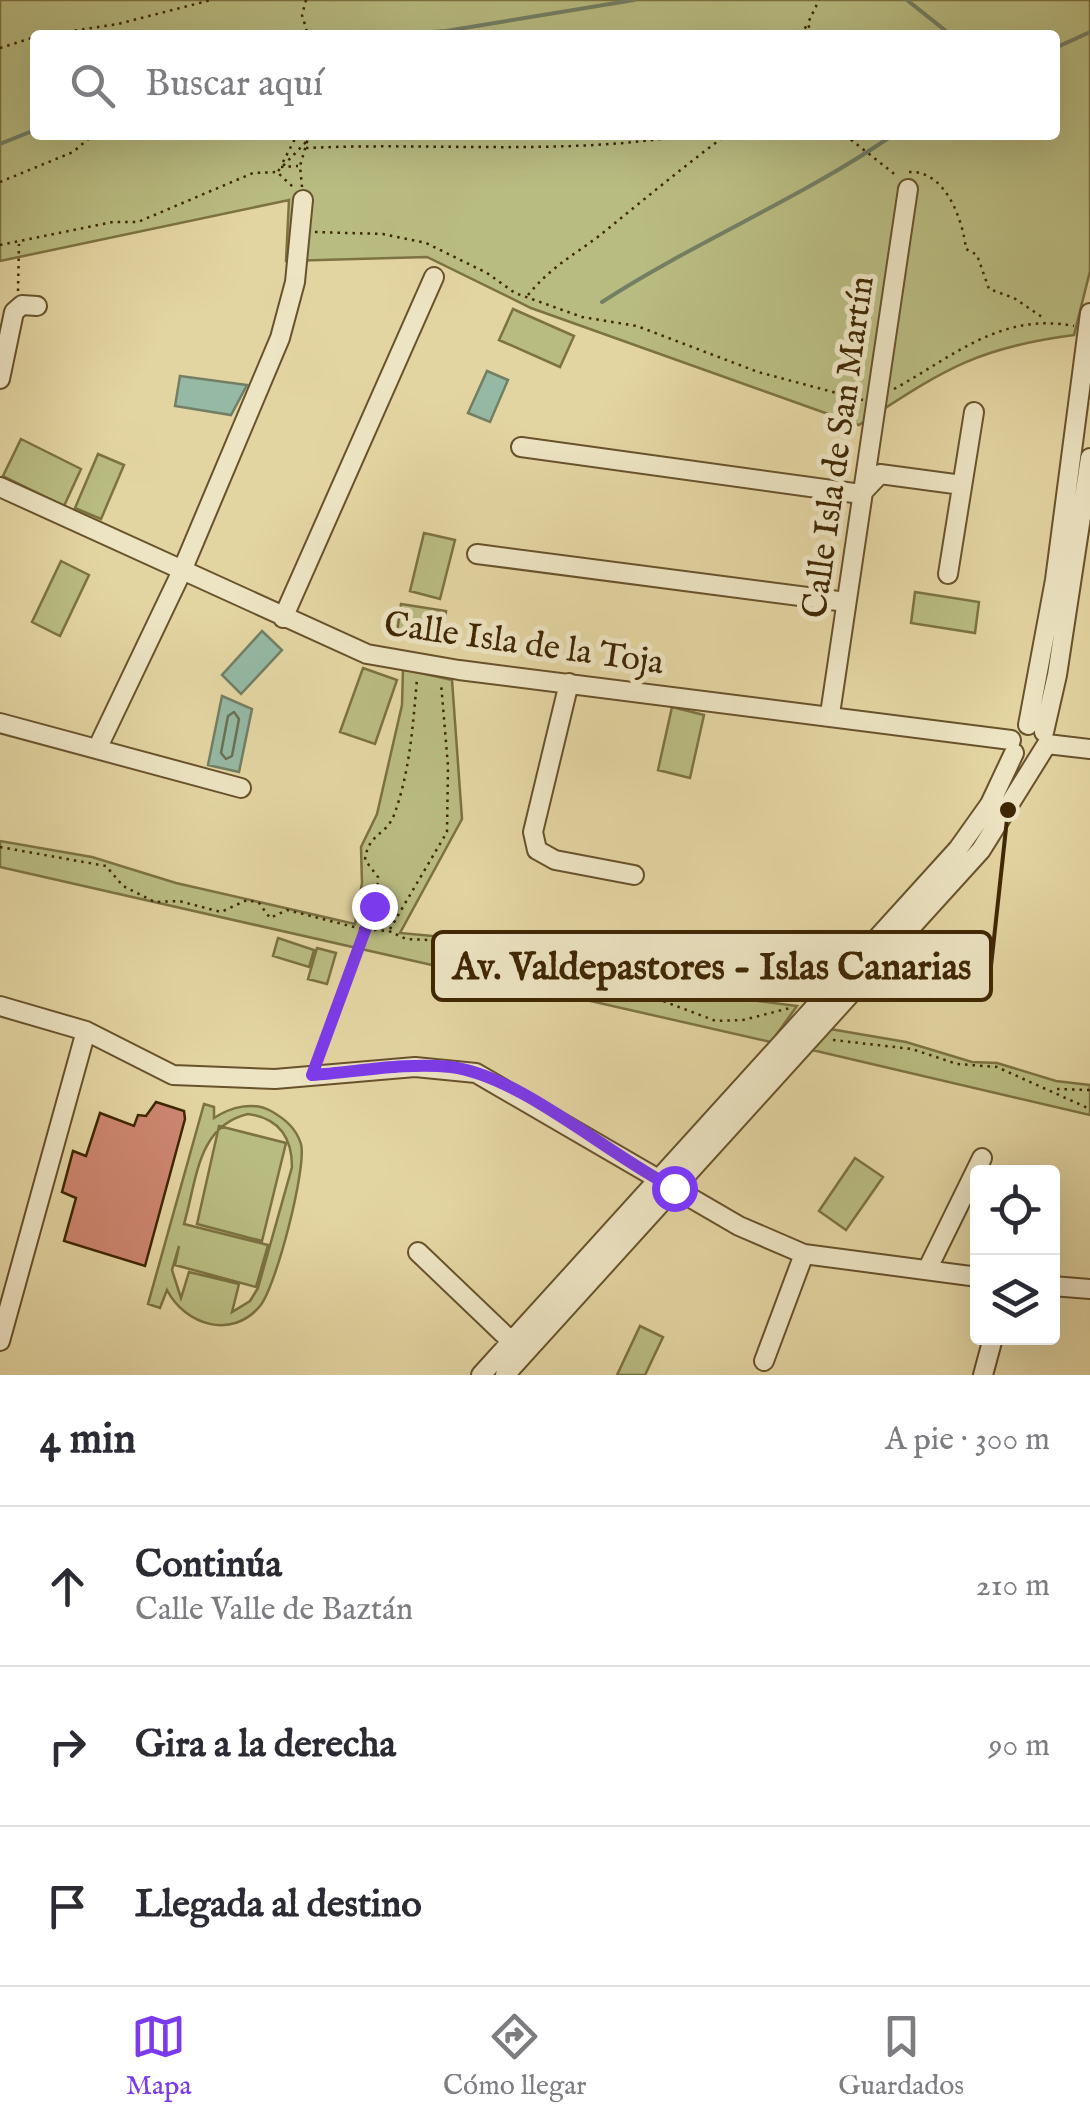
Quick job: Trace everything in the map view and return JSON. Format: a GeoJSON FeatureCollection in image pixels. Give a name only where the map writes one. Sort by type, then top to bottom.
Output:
{"type":"FeatureCollection","features":[{"type":"Feature","properties":{"kind":"street","name":"Calle Isla de San Martín"},"geometry":{"type":"LineString","coordinates":[[830,714],[906,186]]}},
{"type":"Feature","properties":{"kind":"street"},"geometry":{"type":"LineString","coordinates":[[97,750],[181,572],[280,338],[295,282],[303,200]]}},
{"type":"Feature","properties":{"kind":"street"},"geometry":{"type":"LineString","coordinates":[[283,618],[434,277]]}},
{"type":"Feature","properties":{"kind":"street"},"geometry":{"type":"LineString","coordinates":[[0,379],[17,308],[37,306]]}},
{"type":"Feature","properties":{"kind":"street"},"geometry":{"type":"LineString","coordinates":[[1039,740],[1088,320]]}},
{"type":"Feature","properties":{"kind":"street"},"geometry":{"type":"LineString","coordinates":[[948,574],[974,412]]}},
{"type":"Feature","properties":{"kind":"street"},"geometry":{"type":"LineString","coordinates":[[520,447],[861,494],[880,474],[962,485]]}},
{"type":"Feature","properties":{"kind":"street"},"geometry":{"type":"LineString","coordinates":[[480,1375],[820,1031],[981,850],[1039,740],[1057,675],[1090,458]]}},
{"type":"Feature","properties":{"kind":"street","name":"Calle Isla de la Toja"},"geometry":{"type":"LineString","coordinates":[[0,487],[367,654],[830,714],[1012,746],[1024,760],[1039,740],[1090,749]]}},
{"type":"Feature","properties":{"kind":"street"},"geometry":{"type":"LineString","coordinates":[[477,554],[846,602]]}},
{"type":"Feature","properties":{"kind":"street"},"geometry":{"type":"LineString","coordinates":[[569,683],[533,832],[537,850],[554,860],[634,875]]}},
{"type":"Feature","properties":{"kind":"street"},"geometry":{"type":"LineString","coordinates":[[0,724],[242,788]]}},
{"type":"Feature","properties":{"kind":"street"},"geometry":{"type":"LineString","coordinates":[[505,1375],[790,1034],[958,849],[990,804],[1012,746],[1039,740]]}},
{"type":"Feature","properties":{"kind":"street"},"geometry":{"type":"LineString","coordinates":[[0,1006],[86,1030],[173,1075],[207,1080],[415,1067],[476,1073],[518,1093],[739,1226],[804,1254],[970,1276]]}},
{"type":"Feature","properties":{"kind":"street"},"geometry":{"type":"LineString","coordinates":[[0,1341],[86,1030]]}},
{"type":"Feature","properties":{"kind":"street"},"geometry":{"type":"LineString","coordinates":[[927,1270],[982,1158]]}},
{"type":"Feature","properties":{"kind":"street"},"geometry":{"type":"LineString","coordinates":[[418,1252],[511,1341]]}},
{"type":"Feature","properties":{"kind":"street"},"geometry":{"type":"LineString","coordinates":[[764,1362],[804,1254]]}},
{"type":"Feature","properties":{"kind":"street"},"geometry":{"type":"LineString","coordinates":[[1060,1287],[1090,1290]]}},
{"type":"Feature","properties":{"kind":"street"},"geometry":{"type":"LineString","coordinates":[[983,1375],[991,1345]]}},
{"type":"Feature","properties":{"kind":"path"},"geometry":{"type":"LineString","coordinates":[[78,30],[211,0]]}},
{"type":"Feature","properties":{"kind":"path"},"geometry":{"type":"LineString","coordinates":[[306,0],[302,15],[306,30]]}},
{"type":"Feature","properties":{"kind":"path"},"geometry":{"type":"LineString","coordinates":[[804,30],[819,0]]}},
{"type":"Feature","properties":{"kind":"path"},"geometry":{"type":"LineString","coordinates":[[808,24],[810,30]]}},
{"type":"Feature","properties":{"kind":"path"},"geometry":{"type":"LineString","coordinates":[[0,48],[30,38]]}},
{"type":"Feature","properties":{"kind":"path"},"geometry":{"type":"LineString","coordinates":[[0,182],[73,152],[87,140]]}},
{"type":"Feature","properties":{"kind":"path"},"geometry":{"type":"LineString","coordinates":[[278,170],[294,140]]}},
{"type":"Feature","properties":{"kind":"path"},"geometry":{"type":"LineString","coordinates":[[278,170],[307,140]]}},
{"type":"Feature","properties":{"kind":"path"},"geometry":{"type":"LineString","coordinates":[[303,200],[300,166],[308,140]]}},
{"type":"Feature","properties":{"kind":"path"},"geometry":{"type":"LineString","coordinates":[[306,148],[422,144],[460,145],[476,151],[648,140]]}},
{"type":"Feature","properties":{"kind":"path"},"geometry":{"type":"LineString","coordinates":[[527,296],[552,266],[595,238],[717,140]]}},
{"type":"Feature","properties":{"kind":"path"},"geometry":{"type":"LineString","coordinates":[[853,140],[906,186],[912,171],[937,185],[958,208],[964,223],[966,249],[977,255],[989,289],[1056,322]]}},
{"type":"Feature","properties":{"kind":"path"},"geometry":{"type":"LineString","coordinates":[[0,245],[20,244],[113,222],[138,222],[253,173],[300,166]]}},
{"type":"Feature","properties":{"kind":"path"},"geometry":{"type":"LineString","coordinates":[[278,170],[303,200]]}},
{"type":"Feature","properties":{"kind":"path"},"geometry":{"type":"LineString","coordinates":[[300,233],[382,234],[426,243],[487,273],[514,293],[578,316],[637,326],[784,380],[863,400],[971,341],[1002,329],[1088,320]]}},
{"type":"Feature","properties":{"kind":"path"},"geometry":{"type":"LineString","coordinates":[[17,308],[20,244]]}},
{"type":"Feature","properties":{"kind":"path"},"geometry":{"type":"LineString","coordinates":[[312,1075],[368,929],[378,877],[365,860],[366,852],[370,838],[393,818],[411,747],[419,662]]}},
{"type":"Feature","properties":{"kind":"path"},"geometry":{"type":"LineString","coordinates":[[389,931],[447,832],[448,766],[439,691],[444,667]]}},
{"type":"Feature","properties":{"kind":"path"},"geometry":{"type":"LineString","coordinates":[[0,847],[106,866],[124,886],[155,902],[179,901],[221,912],[246,900],[259,903],[270,918],[287,910],[389,931],[406,939],[452,942],[489,956],[504,977],[639,992],[700,1018],[743,1020],[788,1007],[804,1018]]}},
{"type":"Feature","properties":{"kind":"path"},"geometry":{"type":"LineString","coordinates":[[820,1031],[851,1045],[912,1049],[957,1064],[998,1067],[1055,1089],[1090,1108]]}},
{"type":"Feature","properties":{"kind":"path"},"geometry":{"type":"LineString","coordinates":[[1055,1089],[1090,1090]]}},
{"type":"Feature","properties":{"kind":"green space"},"geometry":{"type":"Polygon","coordinates":[[[0,0],[1090,0],[1090,271],[1074,335],[1009,347],[959,365],[859,425],[531,308],[427,257],[286,261],[289,200],[0,261],[0,0]]]}},
{"type":"Feature","properties":{"kind":"green space"},"geometry":{"type":"Polygon","coordinates":[[[513,309],[574,336],[560,367],[499,340],[513,309]]]}},
{"type":"Feature","properties":{"kind":"green space"},"geometry":{"type":"Polygon","coordinates":[[[21,439],[81,469],[64,506],[3,476],[21,439]]]}},
{"type":"Feature","properties":{"kind":"green space"},"geometry":{"type":"Polygon","coordinates":[[[98,454],[124,465],[101,519],[75,508],[98,454]]]}},
{"type":"Feature","properties":{"kind":"green space"},"geometry":{"type":"Polygon","coordinates":[[[424,533],[455,540],[440,599],[410,591],[424,533]]]}},
{"type":"Feature","properties":{"kind":"green space"},"geometry":{"type":"Polygon","coordinates":[[[61,561],[89,575],[60,636],[32,622],[61,561]]]}},
{"type":"Feature","properties":{"kind":"green space"},"geometry":{"type":"Polygon","coordinates":[[[915,592],[979,602],[975,633],[911,623],[915,592]]]}},
{"type":"Feature","properties":{"kind":"green space"},"geometry":{"type":"Polygon","coordinates":[[[401,604],[446,611],[442,639],[397,632],[401,604]]]}},
{"type":"Feature","properties":{"kind":"green space"},"geometry":{"type":"Polygon","coordinates":[[[363,668],[397,680],[375,744],[340,732],[363,668]]]}},
{"type":"Feature","properties":{"kind":"green space"},"geometry":{"type":"Polygon","coordinates":[[[403,669],[452,680],[462,819],[400,933],[454,938],[619,983],[797,1006],[771,1042],[0,867],[0,841],[92,857],[176,883],[355,924],[362,883],[361,847],[377,814],[402,705],[403,669]]]}},
{"type":"Feature","properties":{"kind":"green space"},"geometry":{"type":"Polygon","coordinates":[[[672,707],[704,715],[690,778],[658,770],[672,707]]]}},
{"type":"Feature","properties":{"kind":"green space"},"geometry":{"type":"Polygon","coordinates":[[[278,938],[314,950],[309,967],[273,956],[278,938]]]}},
{"type":"Feature","properties":{"kind":"green space"},"geometry":{"type":"Polygon","coordinates":[[[317,948],[336,953],[327,984],[308,979],[317,948]]]}},
{"type":"Feature","properties":{"kind":"green space"},"geometry":{"type":"Polygon","coordinates":[[[830,1029],[906,1042],[972,1062],[997,1063],[1056,1081],[1090,1085],[1090,1115],[812,1050],[830,1029]]]}},
{"type":"Feature","properties":{"kind":"green space"},"geometry":{"type":"Polygon","coordinates":[[[204,1104],[214,1107],[214,1118],[250,1106],[281,1117],[299,1138],[302,1157],[282,1252],[260,1306],[249,1317],[223,1325],[210,1324],[185,1312],[167,1290],[160,1308],[148,1304],[204,1104]],[[248,1114],[231,1120],[209,1142],[184,1224],[268,1245],[256,1287],[175,1265],[179,1246],[172,1270],[181,1298],[189,1272],[239,1284],[232,1312],[250,1301],[258,1288],[292,1167],[286,1138],[275,1125],[248,1114]]]}},
{"type":"Feature","properties":{"kind":"green space"},"geometry":{"type":"Polygon","coordinates":[[[219,1126],[286,1143],[262,1241],[197,1224],[219,1126]]]}},
{"type":"Feature","properties":{"kind":"green space"},"geometry":{"type":"Polygon","coordinates":[[[855,1158],[883,1177],[846,1230],[819,1211],[855,1158]]]}},
{"type":"Feature","properties":{"kind":"green space"},"geometry":{"type":"Polygon","coordinates":[[[640,1326],[663,1337],[645,1375],[617,1375],[640,1326]]]}},
{"type":"Feature","properties":{"kind":"water"},"geometry":{"type":"Polygon","coordinates":[[[487,371],[508,380],[490,422],[468,413],[487,371]]]}},
{"type":"Feature","properties":{"kind":"water"},"geometry":{"type":"Polygon","coordinates":[[[180,376],[247,385],[231,415],[175,406],[180,376]]]}},
{"type":"Feature","properties":{"kind":"water"},"geometry":{"type":"Polygon","coordinates":[[[262,631],[282,650],[241,694],[222,675],[262,631]]]}},
{"type":"Feature","properties":{"kind":"water"},"geometry":{"type":"Polygon","coordinates":[[[222,696],[252,709],[239,772],[208,765],[222,696]]]}},
{"type":"Feature","properties":{"kind":"building"},"geometry":{"type":"Polygon","coordinates":[[[156,1102],[184,1111],[185,1119],[145,1266],[64,1241],[76,1198],[62,1192],[73,1151],[86,1156],[100,1113],[134,1126],[138,1115],[146,1116],[156,1102]]]}},
{"type":"Feature","properties":{"kind":"waterway"},"geometry":{"type":"LineString","coordinates":[[452,30],[634,0]]}},
{"type":"Feature","properties":{"kind":"waterway"},"geometry":{"type":"LineString","coordinates":[[907,0],[945,30]]}},
{"type":"Feature","properties":{"kind":"waterway"},"geometry":{"type":"LineString","coordinates":[[1060,46],[1090,32]]}},
{"type":"Feature","properties":{"kind":"waterway"},"geometry":{"type":"LineString","coordinates":[[0,144],[30,132]]}},
{"type":"Feature","properties":{"kind":"waterway"},"geometry":{"type":"LineString","coordinates":[[602,302],[822,180],[885,140]]}},
{"type":"Feature","properties":{"kind":"place","name":"Av. Valdepastores - Islas Canarias"},"geometry":{"type":"Point","coordinates":[1008,810]}},
{"type":"Feature","properties":{"kind":"route"},"geometry":{"type":"LineString","coordinates":[[374,906],[354,970],[312,1075],[415,1067],[450,1067],[476,1073],[518,1093],[674,1188]]}}]}
